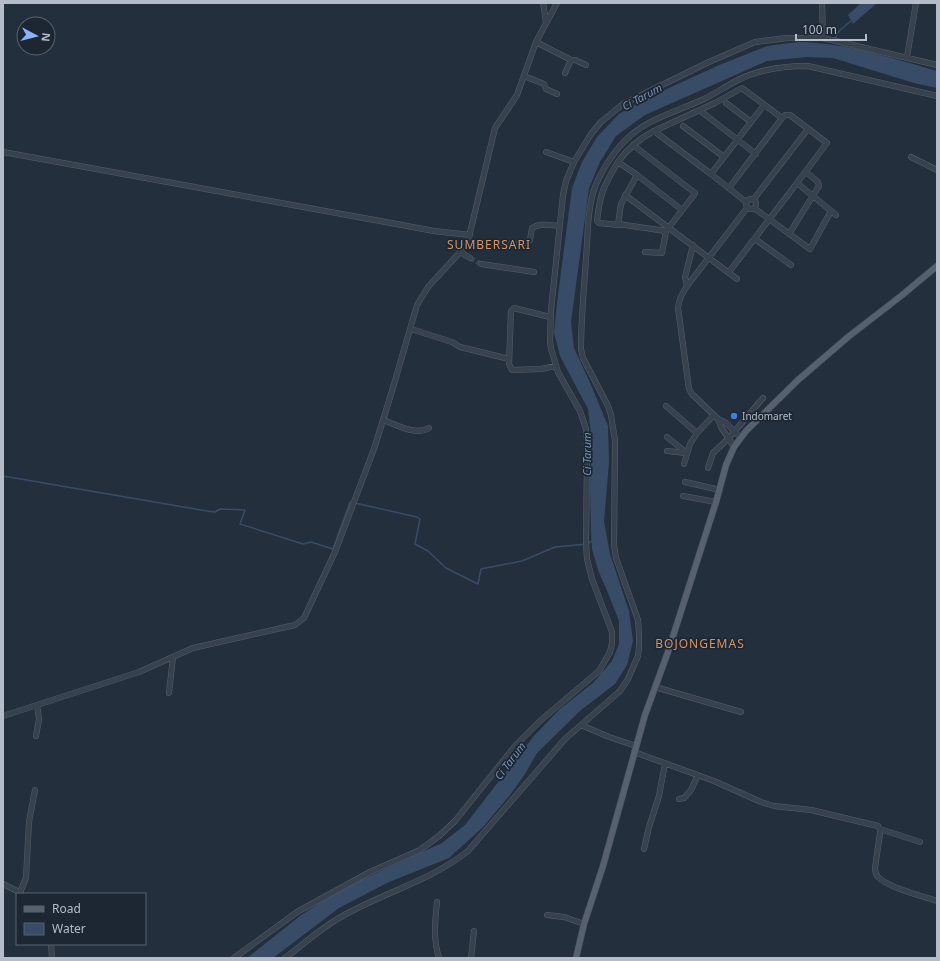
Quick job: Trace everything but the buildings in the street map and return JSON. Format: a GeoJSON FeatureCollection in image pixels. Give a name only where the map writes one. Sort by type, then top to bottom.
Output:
{"type":"FeatureCollection","features":[{"type":"Feature","properties":{"kind":"main road"},"geometry":{"type":"LineString","coordinates":[[576,958],[584,924],[605,859],[645,715],[668,652],[720,490],[726,465],[734,447],[746,431],[822,358],[937,266]]}},
{"type":"Feature","properties":{"kind":"street"},"geometry":{"type":"LineString","coordinates":[[543,3],[546,22]]}},
{"type":"Feature","properties":{"kind":"street"},"geometry":{"type":"LineString","coordinates":[[3,716],[139,672],[193,648],[295,625],[304,618],[335,552],[384,420],[417,305],[428,287],[468,241],[495,128],[517,95],[536,42],[557,3]]}},
{"type":"Feature","properties":{"kind":"street"},"geometry":{"type":"LineString","coordinates":[[822,3],[823,38]]}},
{"type":"Feature","properties":{"kind":"street"},"geometry":{"type":"LineString","coordinates":[[907,57],[916,3]]}},
{"type":"Feature","properties":{"kind":"street"},"geometry":{"type":"LineString","coordinates":[[234,958],[297,912],[370,872],[420,850],[439,836],[455,821],[516,745],[542,720],[599,671],[606,661],[612,642],[612,632],[592,579],[587,559],[586,429],[580,411],[556,366],[550,345],[551,314],[559,226],[566,181],[574,162],[591,134],[601,122],[623,104],[709,62],[755,42],[787,38],[823,38],[937,65]]}},
{"type":"Feature","properties":{"kind":"street"},"geometry":{"type":"LineString","coordinates":[[536,42],[571,60],[586,64]]}},
{"type":"Feature","properties":{"kind":"street"},"geometry":{"type":"LineString","coordinates":[[565,73],[571,60]]}},
{"type":"Feature","properties":{"kind":"street"},"geometry":{"type":"LineString","coordinates":[[285,958],[313,935],[349,913],[428,877],[455,861],[468,851],[565,739],[624,685],[638,656],[638,620],[616,558],[614,545],[614,427],[608,406],[583,358],[581,349],[588,236],[592,199],[605,168],[622,144],[631,135],[643,127],[739,80],[757,73],[790,66],[808,66],[937,96]]}},
{"type":"Feature","properties":{"kind":"street"},"geometry":{"type":"LineString","coordinates":[[524,76],[544,84],[546,89],[557,94]]}},
{"type":"Feature","properties":{"kind":"street"},"geometry":{"type":"LineString","coordinates":[[668,229],[616,225],[598,221],[601,194],[618,162],[632,145],[644,136],[715,103],[741,88],[782,118]]}},
{"type":"Feature","properties":{"kind":"street"},"geometry":{"type":"LineString","coordinates":[[726,103],[751,122]]}},
{"type":"Feature","properties":{"kind":"street"},"geometry":{"type":"LineString","coordinates":[[711,174],[764,105]]}},
{"type":"Feature","properties":{"kind":"street"},"geometry":{"type":"LineString","coordinates":[[703,113],[756,154]]}},
{"type":"Feature","properties":{"kind":"street"},"geometry":{"type":"LineString","coordinates":[[729,188],[786,114],[790,115],[829,145],[806,172],[756,239],[729,272]]}},
{"type":"Feature","properties":{"kind":"street"},"geometry":{"type":"LineString","coordinates":[[683,126],[724,156]]}},
{"type":"Feature","properties":{"kind":"street"},"geometry":{"type":"LineString","coordinates":[[741,438],[716,417],[692,394],[689,389],[678,308],[681,295],[710,257],[748,200],[753,200],[808,129]]}},
{"type":"Feature","properties":{"kind":"street"},"geometry":{"type":"LineString","coordinates":[[654,131],[729,188],[751,210],[754,208],[810,249],[831,211]]}},
{"type":"Feature","properties":{"kind":"street"},"geometry":{"type":"LineString","coordinates":[[632,145],[694,191],[694,195],[668,229],[662,253],[645,252]]}},
{"type":"Feature","properties":{"kind":"street"},"geometry":{"type":"LineString","coordinates":[[3,152],[434,231],[470,234]]}},
{"type":"Feature","properties":{"kind":"street"},"geometry":{"type":"LineString","coordinates":[[546,152],[574,162]]}},
{"type":"Feature","properties":{"kind":"street"},"geometry":{"type":"LineString","coordinates":[[911,157],[937,170]]}},
{"type":"Feature","properties":{"kind":"street"},"geometry":{"type":"LineString","coordinates":[[618,162],[682,210]]}},
{"type":"Feature","properties":{"kind":"street"},"geometry":{"type":"LineString","coordinates":[[789,234],[813,197],[819,184],[806,172]]}},
{"type":"Feature","properties":{"kind":"street"},"geometry":{"type":"LineString","coordinates":[[618,224],[621,204],[637,175]]}},
{"type":"Feature","properties":{"kind":"street"},"geometry":{"type":"LineString","coordinates":[[797,184],[836,215]]}},
{"type":"Feature","properties":{"kind":"street"},"geometry":{"type":"LineString","coordinates":[[625,195],[668,229],[710,257],[737,279]]}},
{"type":"Feature","properties":{"kind":"street"},"geometry":{"type":"LineString","coordinates":[[753,200],[756,204],[754,208]]}},
{"type":"Feature","properties":{"kind":"street"},"geometry":{"type":"LineString","coordinates":[[468,241],[489,248],[495,243],[520,245],[530,240],[532,228],[534,226],[559,226]]}},
{"type":"Feature","properties":{"kind":"street"},"geometry":{"type":"LineString","coordinates":[[756,239],[791,265]]}},
{"type":"Feature","properties":{"kind":"street"},"geometry":{"type":"LineString","coordinates":[[687,286],[685,277],[693,245]]}},
{"type":"Feature","properties":{"kind":"street"},"geometry":{"type":"LineString","coordinates":[[460,252],[470,258]]}},
{"type":"Feature","properties":{"kind":"street"},"geometry":{"type":"LineString","coordinates":[[481,264],[534,272]]}},
{"type":"Feature","properties":{"kind":"street"},"geometry":{"type":"LineString","coordinates":[[551,314],[514,308],[512,310],[509,359],[511,370],[541,369],[556,366]]}},
{"type":"Feature","properties":{"kind":"street"},"geometry":{"type":"LineString","coordinates":[[411,329],[452,342],[460,347],[509,359]]}},
{"type":"Feature","properties":{"kind":"street"},"geometry":{"type":"LineString","coordinates":[[708,468],[713,453],[763,398]]}},
{"type":"Feature","properties":{"kind":"street"},"geometry":{"type":"LineString","coordinates":[[666,406],[697,434]]}},
{"type":"Feature","properties":{"kind":"street"},"geometry":{"type":"LineString","coordinates":[[684,464],[690,444],[697,434],[716,417]]}},
{"type":"Feature","properties":{"kind":"street"},"geometry":{"type":"LineString","coordinates":[[716,417],[734,447]]}},
{"type":"Feature","properties":{"kind":"street"},"geometry":{"type":"LineString","coordinates":[[384,420],[411,430],[419,431],[429,428]]}},
{"type":"Feature","properties":{"kind":"street"},"geometry":{"type":"LineString","coordinates":[[667,437],[687,453]]}},
{"type":"Feature","properties":{"kind":"street"},"geometry":{"type":"LineString","coordinates":[[667,451],[687,453]]}},
{"type":"Feature","properties":{"kind":"street"},"geometry":{"type":"LineString","coordinates":[[685,482],[720,490]]}},
{"type":"Feature","properties":{"kind":"street"},"geometry":{"type":"LineString","coordinates":[[683,496],[716,502]]}},
{"type":"Feature","properties":{"kind":"street"},"geometry":{"type":"LineString","coordinates":[[169,693],[173,657]]}},
{"type":"Feature","properties":{"kind":"street"},"geometry":{"type":"LineString","coordinates":[[656,686],[741,712]]}},
{"type":"Feature","properties":{"kind":"street"},"geometry":{"type":"LineString","coordinates":[[36,736],[39,719],[37,704]]}},
{"type":"Feature","properties":{"kind":"street"},"geometry":{"type":"LineString","coordinates":[[581,725],[665,763],[729,787],[761,802],[774,806],[811,810],[873,824],[878,826],[880,829],[920,842]]}},
{"type":"Feature","properties":{"kind":"street"},"geometry":{"type":"LineString","coordinates":[[644,849],[657,802],[665,763]]}},
{"type":"Feature","properties":{"kind":"street"},"geometry":{"type":"LineString","coordinates":[[679,799],[684,798],[691,790],[698,775]]}},
{"type":"Feature","properties":{"kind":"street"},"geometry":{"type":"LineString","coordinates":[[3,884],[21,893],[26,878],[29,822],[35,790]]}},
{"type":"Feature","properties":{"kind":"street"},"geometry":{"type":"LineString","coordinates":[[880,829],[874,868],[878,877],[897,887],[937,901]]}},
{"type":"Feature","properties":{"kind":"street"},"geometry":{"type":"LineString","coordinates":[[436,902],[434,931],[439,958]]}},
{"type":"Feature","properties":{"kind":"street"},"geometry":{"type":"LineString","coordinates":[[547,915],[564,917],[584,924]]}},
{"type":"Feature","properties":{"kind":"street"},"geometry":{"type":"LineString","coordinates":[[471,958],[474,930]]}},
{"type":"Feature","properties":{"kind":"street"},"geometry":{"type":"LineString","coordinates":[[51,945],[52,958]]}},
{"type":"Feature","properties":{"kind":"water"},"geometry":{"type":"Polygon","coordinates":[[[861,3],[877,3],[853,24],[848,15],[861,3]]]}},
{"type":"Feature","properties":{"kind":"water"},"geometry":{"type":"Polygon","coordinates":[[[799,42],[852,48],[937,71],[937,88],[914,83],[833,58],[806,57],[767,61],[645,115],[616,136],[600,162],[589,188],[571,322],[574,348],[608,426],[609,462],[604,522],[610,554],[629,611],[633,641],[627,665],[615,684],[581,710],[537,753],[525,774],[510,795],[483,827],[449,858],[389,882],[339,908],[273,958],[247,958],[300,916],[329,897],[361,880],[442,843],[465,825],[533,737],[560,709],[593,683],[612,661],[619,644],[619,621],[598,570],[592,549],[590,487],[592,441],[588,409],[560,356],[554,333],[572,188],[582,162],[597,137],[619,114],[643,100],[717,66],[767,46],[799,42]]]}},
{"type":"Feature","properties":{"kind":"waterway"},"geometry":{"type":"LineString","coordinates":[[835,39],[839,31],[852,20]]}},
{"type":"Feature","properties":{"kind":"waterway"},"geometry":{"type":"LineString","coordinates":[[3,476],[207,511],[215,512],[220,509],[245,510],[240,524],[303,544],[311,542],[333,549],[350,502],[352,502]]}},
{"type":"Feature","properties":{"kind":"waterway"},"geometry":{"type":"LineString","coordinates":[[355,503],[417,517],[420,519],[415,544],[428,551],[446,568],[478,584],[481,569],[522,561],[555,547],[587,544],[592,541]]}},
{"type":"Feature","properties":{"kind":"tunnel"},"geometry":{"type":"LineString","coordinates":[[470,258],[481,264]]}},
{"type":"Feature","properties":{"kind":"place","name":"Indomaret"},"geometry":{"type":"Point","coordinates":[734,416]}},
{"type":"Feature","properties":{"kind":"district","name":"SUMBERSARI"},"geometry":{"type":"Point","coordinates":[489,245]}},
{"type":"Feature","properties":{"kind":"district","name":"BOJONGEMAS"},"geometry":{"type":"Point","coordinates":[700,644]}},
{"type":"Feature","properties":{"kind":"water label","name":"Ci Tarum"},"geometry":{"type":"Point","coordinates":[642,97]}},
{"type":"Feature","properties":{"kind":"water label","name":"Ci Tarum"},"geometry":{"type":"Point","coordinates":[587,454]}},
{"type":"Feature","properties":{"kind":"water label","name":"Ci Tarum"},"geometry":{"type":"Point","coordinates":[510,761]}}]}
